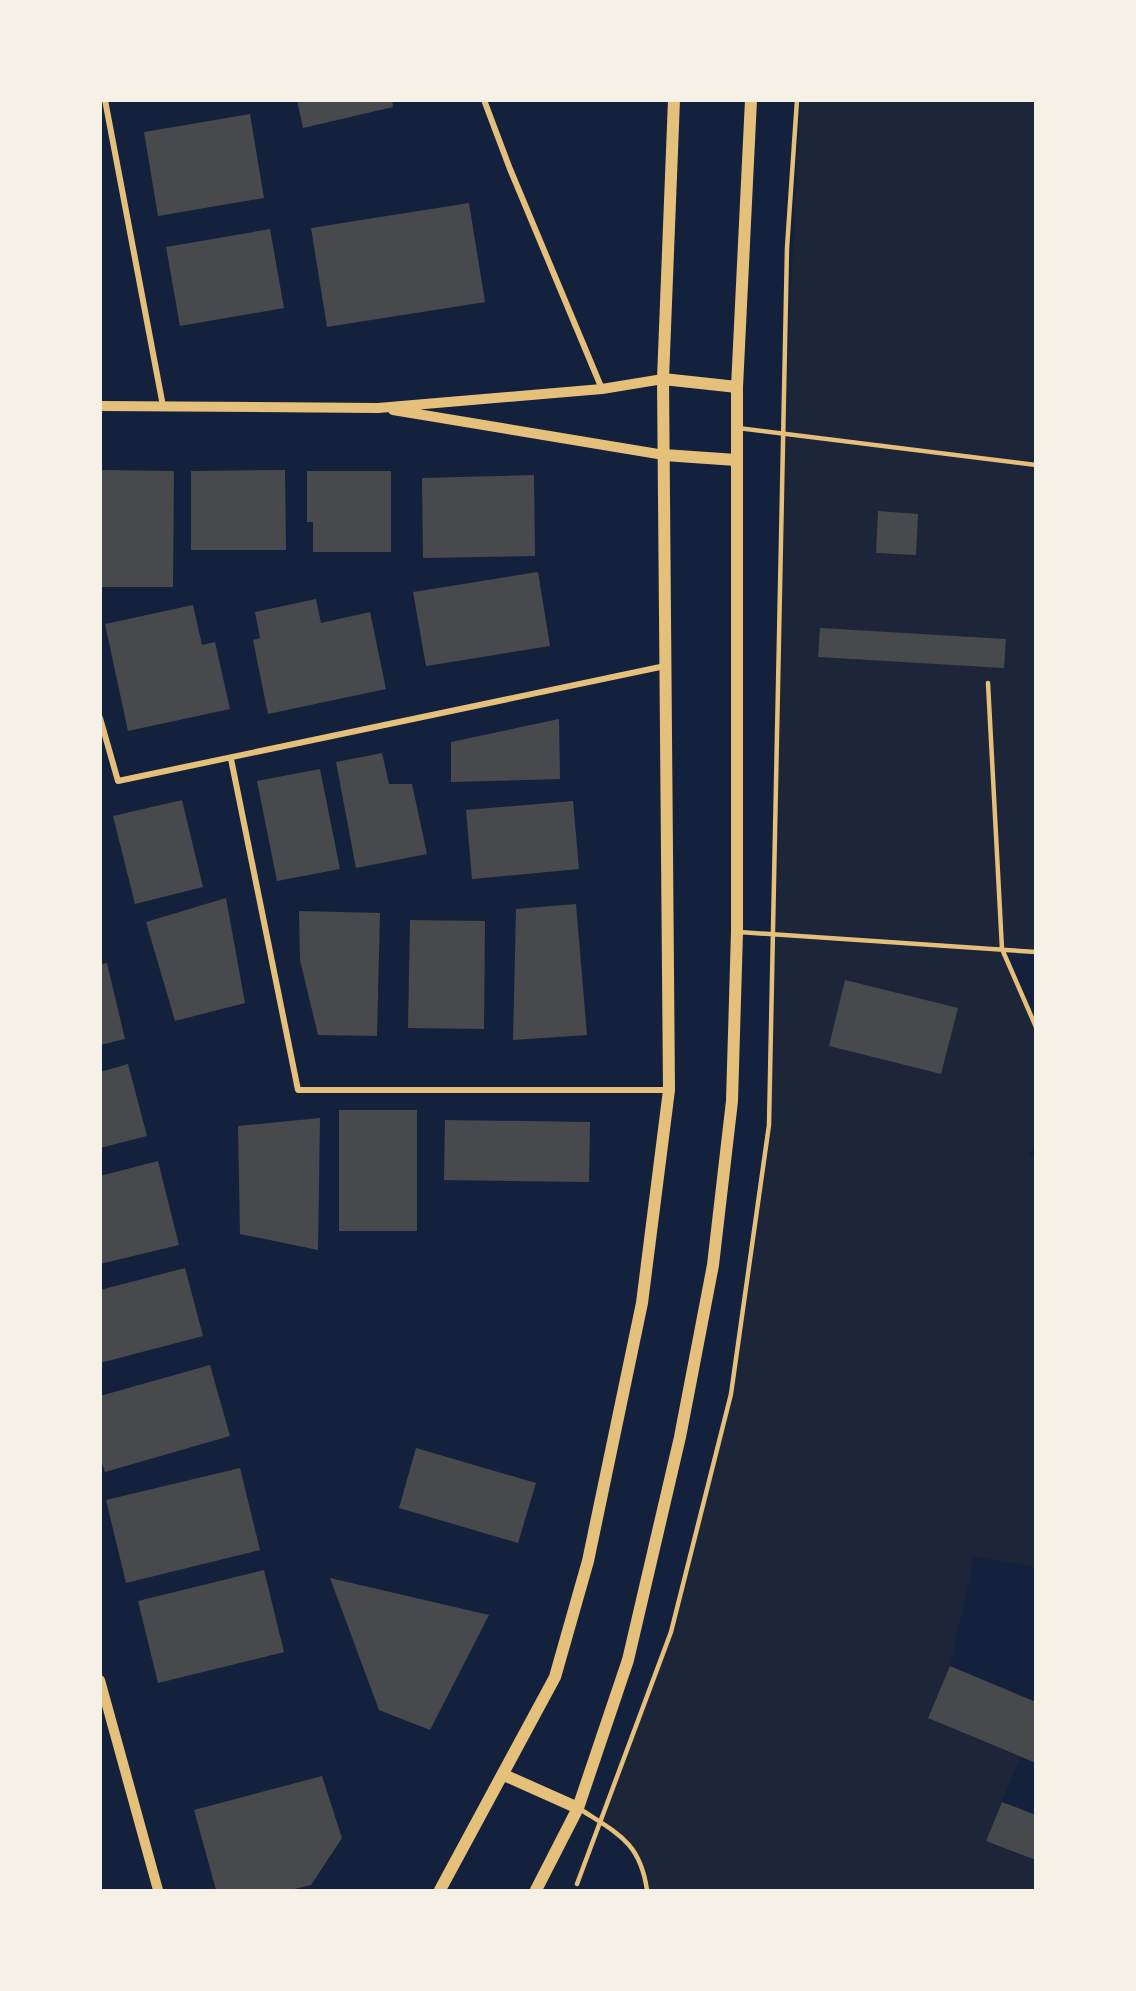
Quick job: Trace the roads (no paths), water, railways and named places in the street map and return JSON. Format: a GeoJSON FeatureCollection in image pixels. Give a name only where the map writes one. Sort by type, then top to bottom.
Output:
{"type":"FeatureCollection","features":[{"type":"Feature","properties":{"kind":"main road"},"geometry":{"type":"LineString","coordinates":[[440,1890],[555,1677],[588,1561],[642,1303],[669,1090],[663,380],[674,100]]}},
{"type":"Feature","properties":{"kind":"main road"},"geometry":{"type":"LineString","coordinates":[[536,1890],[578,1808],[628,1660],[680,1437],[713,1265],[732,1101],[737,932],[736,428],[751,100]]}},
{"type":"Feature","properties":{"kind":"main road"},"geometry":{"type":"LineString","coordinates":[[663,380],[737,387]]}},
{"type":"Feature","properties":{"kind":"main road"},"geometry":{"type":"LineString","coordinates":[[664,455],[736,460]]}},
{"type":"Feature","properties":{"kind":"main road"},"geometry":{"type":"LineString","coordinates":[[504,1775],[578,1808]]}},
{"type":"Feature","properties":{"kind":"street"},"geometry":{"type":"LineString","coordinates":[[105,100],[163,406]]}},
{"type":"Feature","properties":{"kind":"street"},"geometry":{"type":"LineString","coordinates":[[484,100],[514,180],[602,389]]}},
{"type":"Feature","properties":{"kind":"street"},"geometry":{"type":"LineString","coordinates":[[100,406],[378,408],[602,389],[663,380]]}},
{"type":"Feature","properties":{"kind":"street"},"geometry":{"type":"LineString","coordinates":[[378,408],[664,455]]}},
{"type":"Feature","properties":{"kind":"street"},"geometry":{"type":"LineString","coordinates":[[100,718],[118,781],[665,666]]}},
{"type":"Feature","properties":{"kind":"street"},"geometry":{"type":"LineString","coordinates":[[231,759],[298,1090],[669,1090]]}},
{"type":"Feature","properties":{"kind":"street"},"geometry":{"type":"LineString","coordinates":[[100,1680],[158,1890]]}},
{"type":"Feature","properties":{"kind":"lane"},"geometry":{"type":"LineString","coordinates":[[577,1884],[671,1632],[731,1394],[769,1125],[787,248],[797,100]]}},
{"type":"Feature","properties":{"kind":"lane"},"geometry":{"type":"LineString","coordinates":[[736,428],[1035,465]]}},
{"type":"Feature","properties":{"kind":"lane"},"geometry":{"type":"LineString","coordinates":[[988,683],[1002,949],[1035,1027]]}},
{"type":"Feature","properties":{"kind":"lane"},"geometry":{"type":"LineString","coordinates":[[737,932],[1035,952]]}},
{"type":"Feature","properties":{"kind":"lane"},"geometry":{"type":"LineString","coordinates":[[578,1808],[628,1842],[644,1869],[647,1890]]}}]}
